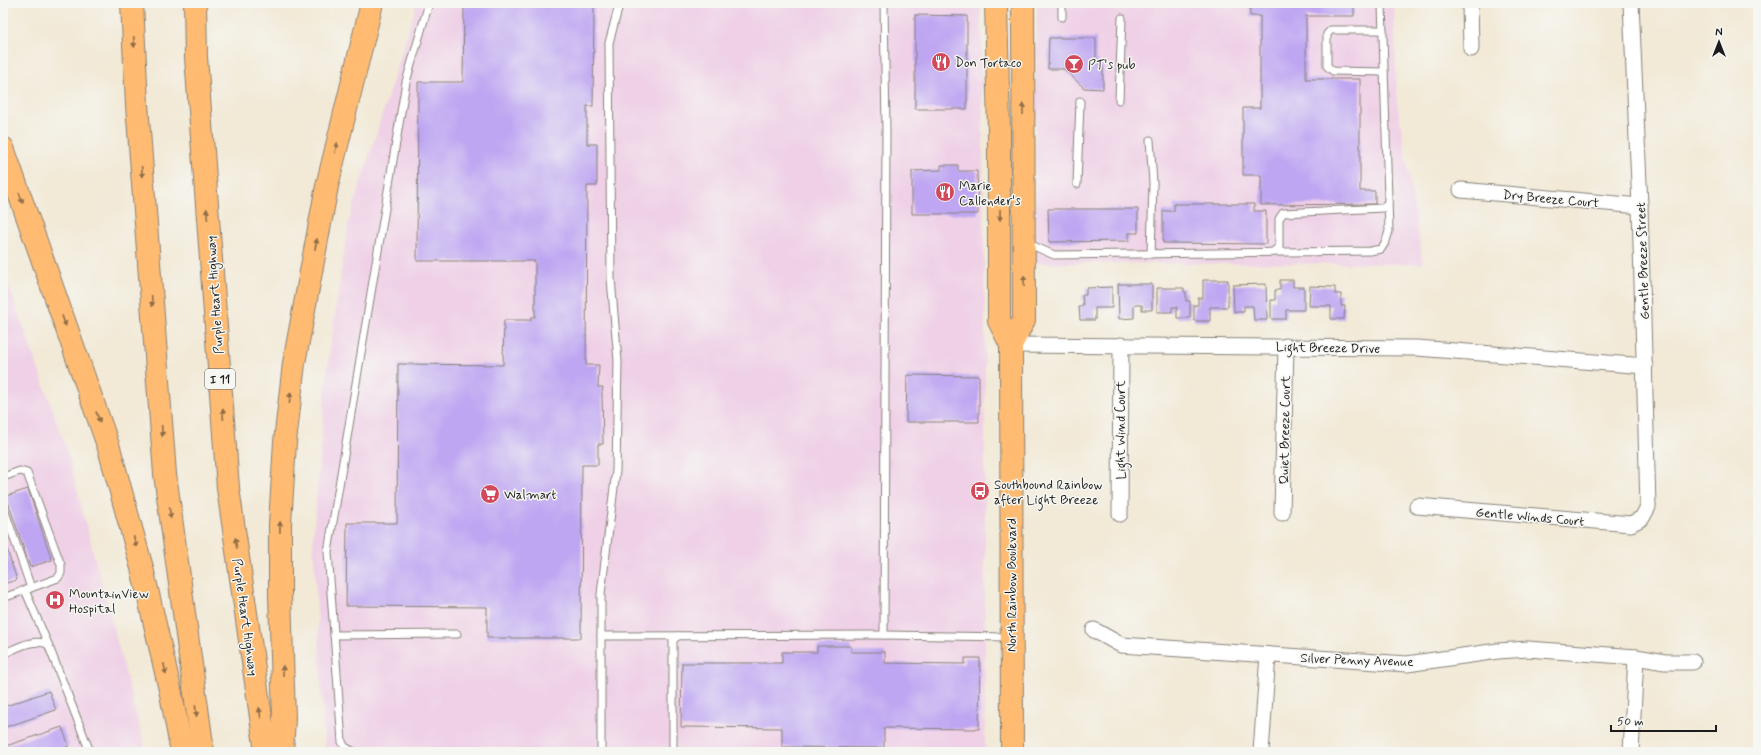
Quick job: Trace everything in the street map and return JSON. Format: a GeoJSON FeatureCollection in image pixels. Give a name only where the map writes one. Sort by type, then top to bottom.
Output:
{"type":"FeatureCollection","features":[{"type":"Feature","properties":{"kind":"main road"},"geometry":{"type":"LineString","coordinates":[[132,3],[137,104],[165,474],[203,752]]}},
{"type":"Feature","properties":{"kind":"main road","name":"Purple Heart Highway"},"geometry":{"type":"LineString","coordinates":[[195,3],[196,57],[228,488],[266,752]]}},
{"type":"Feature","properties":{"kind":"main road"},"geometry":{"type":"LineString","coordinates":[[282,752],[284,718],[280,595],[280,524],[284,442],[294,363],[327,186],[372,3]]}},
{"type":"Feature","properties":{"kind":"main road","name":"North Rainbow Boulevard"},"geometry":{"type":"LineString","coordinates":[[996,3],[999,140],[999,321],[1011,346],[1012,752]]}},
{"type":"Feature","properties":{"kind":"main road","name":"North Rainbow Boulevard"},"geometry":{"type":"LineString","coordinates":[[1011,346],[1024,320],[1023,3]]}},
{"type":"Feature","properties":{"kind":"main road"},"geometry":{"type":"LineString","coordinates":[[999,140],[1023,141]]}},
{"type":"Feature","properties":{"kind":"main road"},"geometry":{"type":"LineString","coordinates":[[3,148],[109,448],[142,568],[171,694],[182,752]]}},
{"type":"Feature","properties":{"kind":"street"},"geometry":{"type":"LineString","coordinates":[[1470,3],[1471,49]]}},
{"type":"Feature","properties":{"kind":"street","name":"Gentle Breeze Street"},"geometry":{"type":"LineString","coordinates":[[1632,3],[1640,206],[1648,507],[1642,518]]}},
{"type":"Feature","properties":{"kind":"street","name":"Dry Breeze Court"},"geometry":{"type":"LineString","coordinates":[[1461,190],[1640,206]]}},
{"type":"Feature","properties":{"kind":"street","name":"Light Breeze Drive"},"geometry":{"type":"LineString","coordinates":[[1011,346],[1121,345],[1416,348],[1645,366]]}},
{"type":"Feature","properties":{"kind":"street","name":"Light Wind Court"},"geometry":{"type":"LineString","coordinates":[[1120,514],[1121,345]]}},
{"type":"Feature","properties":{"kind":"street","name":"Quiet Breeze Court"},"geometry":{"type":"LineString","coordinates":[[1282,513],[1286,346]]}},
{"type":"Feature","properties":{"kind":"street","name":"Gentle Winds Court"},"geometry":{"type":"LineString","coordinates":[[1417,506],[1631,524],[1642,518]]}},
{"type":"Feature","properties":{"kind":"street","name":"Silver Penny Avenue"},"geometry":{"type":"LineString","coordinates":[[1094,630],[1121,644],[1407,664],[1498,651],[1528,649],[1636,657],[1665,662],[1693,662]]}},
{"type":"Feature","properties":{"kind":"street"},"geometry":{"type":"LineString","coordinates":[[1261,752],[1268,655]]}},
{"type":"Feature","properties":{"kind":"street"},"geometry":{"type":"LineString","coordinates":[[1631,752],[1636,657]]}},
{"type":"Feature","properties":{"kind":"lane"},"geometry":{"type":"LineString","coordinates":[[354,752],[345,747],[342,742],[328,552],[406,82],[429,3]]}},
{"type":"Feature","properties":{"kind":"lane"},"geometry":{"type":"LineString","coordinates":[[601,752],[601,594],[616,471],[618,361],[611,279],[609,43],[618,9],[622,3]]}},
{"type":"Feature","properties":{"kind":"lane"},"geometry":{"type":"LineString","coordinates":[[884,3],[886,130],[884,634]]}},
{"type":"Feature","properties":{"kind":"lane"},"geometry":{"type":"LineString","coordinates":[[1062,3],[1062,17]]}},
{"type":"Feature","properties":{"kind":"lane"},"geometry":{"type":"LineString","coordinates":[[1023,242],[1054,255],[1370,251],[1381,249],[1389,232],[1382,3]]}},
{"type":"Feature","properties":{"kind":"lane"},"geometry":{"type":"LineString","coordinates":[[1120,100],[1122,18]]}},
{"type":"Feature","properties":{"kind":"lane"},"geometry":{"type":"LineString","coordinates":[[1383,30],[1331,30],[1327,34],[1327,66],[1333,71],[1384,72]]}},
{"type":"Feature","properties":{"kind":"lane"},"geometry":{"type":"LineString","coordinates":[[1077,184],[1080,101]]}},
{"type":"Feature","properties":{"kind":"lane"},"geometry":{"type":"LineString","coordinates":[[1150,140],[1153,183],[1151,254]]}},
{"type":"Feature","properties":{"kind":"lane"},"geometry":{"type":"LineString","coordinates":[[1273,252],[1279,247],[1279,219],[1283,213],[1383,208],[1388,202]]}},
{"type":"Feature","properties":{"kind":"lane"},"geometry":{"type":"LineString","coordinates":[[3,477],[20,471],[27,473],[61,565],[61,573],[58,578],[3,598]]}},
{"type":"Feature","properties":{"kind":"lane"},"geometry":{"type":"LineString","coordinates":[[3,506],[28,589],[90,752]]}},
{"type":"Feature","properties":{"kind":"lane"},"geometry":{"type":"LineString","coordinates":[[334,634],[457,634]]}},
{"type":"Feature","properties":{"kind":"lane"},"geometry":{"type":"LineString","coordinates":[[601,636],[884,634],[1012,637]]}},
{"type":"Feature","properties":{"kind":"lane"},"geometry":{"type":"LineString","coordinates":[[676,752],[673,749],[673,640],[678,636]]}},
{"type":"Feature","properties":{"kind":"lane"},"geometry":{"type":"LineString","coordinates":[[3,654],[34,642],[48,644]]}},
{"type":"Feature","properties":{"kind":"shaded area"},"geometry":{"type":"Polygon","coordinates":[[[417,3],[981,3],[985,322],[985,752],[325,752],[313,540],[327,371],[348,224],[417,3]]]}},
{"type":"Feature","properties":{"kind":"shaded area"},"geometry":{"type":"Polygon","coordinates":[[[1037,3],[1394,3],[1397,101],[1423,264],[1034,263],[1037,3]]]}},
{"type":"Feature","properties":{"kind":"shaded area","name":"MountainView Hospital"},"geometry":{"type":"Polygon","coordinates":[[[3,269],[66,448],[146,752],[3,752],[3,269]]]}},
{"type":"Feature","properties":{"kind":"building"},"geometry":{"type":"Polygon","coordinates":[[[464,3],[594,3],[593,106],[587,106],[587,144],[597,144],[597,186],[587,186],[586,365],[599,365],[598,387],[603,387],[603,444],[598,444],[598,465],[582,465],[581,638],[487,638],[487,607],[346,606],[347,523],[397,523],[398,364],[503,365],[504,320],[531,320],[531,317],[535,317],[535,261],[417,261],[418,82],[463,82],[464,3]]]}},
{"type":"Feature","properties":{"kind":"building"},"geometry":{"type":"Polygon","coordinates":[[[1250,3],[1354,3],[1354,16],[1306,16],[1306,79],[1360,79],[1360,191],[1375,191],[1375,204],[1261,205],[1261,175],[1243,175],[1243,108],[1260,108],[1260,16],[1250,16],[1250,3]]]}},
{"type":"Feature","properties":{"kind":"building","name":"Don Tortaco"},"geometry":{"type":"Polygon","coordinates":[[[915,15],[967,16],[967,109],[915,109],[915,15]]]}},
{"type":"Feature","properties":{"kind":"building","name":"PT's pub"},"geometry":{"type":"Polygon","coordinates":[[[1049,38],[1096,38],[1096,60],[1103,67],[1103,89],[1084,88],[1064,69],[1048,69],[1049,38]]]}},
{"type":"Feature","properties":{"kind":"building","name":"Marie Callender's"},"geometry":{"type":"Polygon","coordinates":[[[941,165],[958,165],[958,171],[977,171],[978,214],[912,214],[912,171],[941,170],[941,165]]]}},
{"type":"Feature","properties":{"kind":"building"},"geometry":{"type":"Polygon","coordinates":[[[1174,204],[1254,204],[1254,211],[1266,211],[1266,244],[1163,243],[1163,211],[1174,211],[1174,204]]]}},
{"type":"Feature","properties":{"kind":"building"},"geometry":{"type":"Polygon","coordinates":[[[1048,209],[1138,209],[1138,233],[1129,233],[1129,241],[1049,242],[1048,209]]]}},
{"type":"Feature","properties":{"kind":"building"},"geometry":{"type":"Polygon","coordinates":[[[1203,280],[1228,280],[1228,307],[1210,307],[1210,321],[1194,321],[1194,305],[1198,305],[1198,298],[1203,298],[1203,280]]]}},
{"type":"Feature","properties":{"kind":"building"},"geometry":{"type":"Polygon","coordinates":[[[1280,280],[1293,280],[1293,287],[1304,287],[1304,310],[1286,310],[1286,319],[1271,319],[1271,300],[1275,300],[1275,290],[1280,290],[1280,280]]]}},
{"type":"Feature","properties":{"kind":"building"},"geometry":{"type":"Polygon","coordinates":[[[1118,284],[1152,284],[1152,310],[1142,310],[1142,305],[1134,305],[1134,318],[1119,319],[1118,284]]]}},
{"type":"Feature","properties":{"kind":"building"},"geometry":{"type":"Polygon","coordinates":[[[1266,284],[1267,320],[1254,320],[1253,306],[1244,306],[1244,312],[1234,312],[1233,285],[1266,284]]]}},
{"type":"Feature","properties":{"kind":"building"},"geometry":{"type":"Polygon","coordinates":[[[1310,286],[1335,287],[1335,294],[1341,294],[1341,306],[1345,306],[1344,319],[1331,319],[1331,306],[1309,306],[1310,286]]]}},
{"type":"Feature","properties":{"kind":"building"},"geometry":{"type":"Polygon","coordinates":[[[1112,287],[1112,308],[1095,308],[1095,320],[1080,320],[1079,306],[1083,305],[1082,295],[1086,295],[1086,288],[1112,287]]]}},
{"type":"Feature","properties":{"kind":"building"},"geometry":{"type":"Polygon","coordinates":[[[1157,288],[1184,288],[1184,292],[1186,292],[1186,301],[1190,301],[1190,318],[1177,318],[1177,307],[1172,307],[1172,312],[1157,312],[1157,288]]]}},
{"type":"Feature","properties":{"kind":"building"},"geometry":{"type":"Polygon","coordinates":[[[907,375],[979,376],[979,422],[906,422],[907,375]]]}},
{"type":"Feature","properties":{"kind":"building"},"geometry":{"type":"Polygon","coordinates":[[[28,489],[52,560],[30,567],[6,496],[28,489]]]}},
{"type":"Feature","properties":{"kind":"building"},"geometry":{"type":"Polygon","coordinates":[[[3,537],[17,580],[3,584],[3,537]]]}},
{"type":"Feature","properties":{"kind":"building"},"geometry":{"type":"Polygon","coordinates":[[[817,646],[851,646],[851,652],[885,652],[885,663],[965,664],[965,658],[980,658],[979,729],[884,728],[884,748],[782,747],[782,728],[681,727],[682,663],[782,663],[782,652],[817,652],[817,646]]]}},
{"type":"Feature","properties":{"kind":"building"},"geometry":{"type":"Polygon","coordinates":[[[49,691],[56,710],[3,728],[3,707],[49,691]]]}},
{"type":"Feature","properties":{"kind":"building"},"geometry":{"type":"Polygon","coordinates":[[[62,727],[69,746],[51,752],[4,752],[3,747],[62,727]]]}},
{"type":"Feature","properties":{"kind":"place","name":"Don Tortaco"},"geometry":{"type":"Point","coordinates":[941,62]}},
{"type":"Feature","properties":{"kind":"place","name":"PT's pub"},"geometry":{"type":"Point","coordinates":[1074,64]}},
{"type":"Feature","properties":{"kind":"place","name":"Marie Callender's"},"geometry":{"type":"Point","coordinates":[945,192]}},
{"type":"Feature","properties":{"kind":"place","name":"Southbound Rainbow after Light Breeze"},"geometry":{"type":"Point","coordinates":[980,491]}},
{"type":"Feature","properties":{"kind":"place","name":"Walmart"},"geometry":{"type":"Point","coordinates":[490,494]}},
{"type":"Feature","properties":{"kind":"place","name":"MountainView Hospital"},"geometry":{"type":"Point","coordinates":[55,600]}}]}
